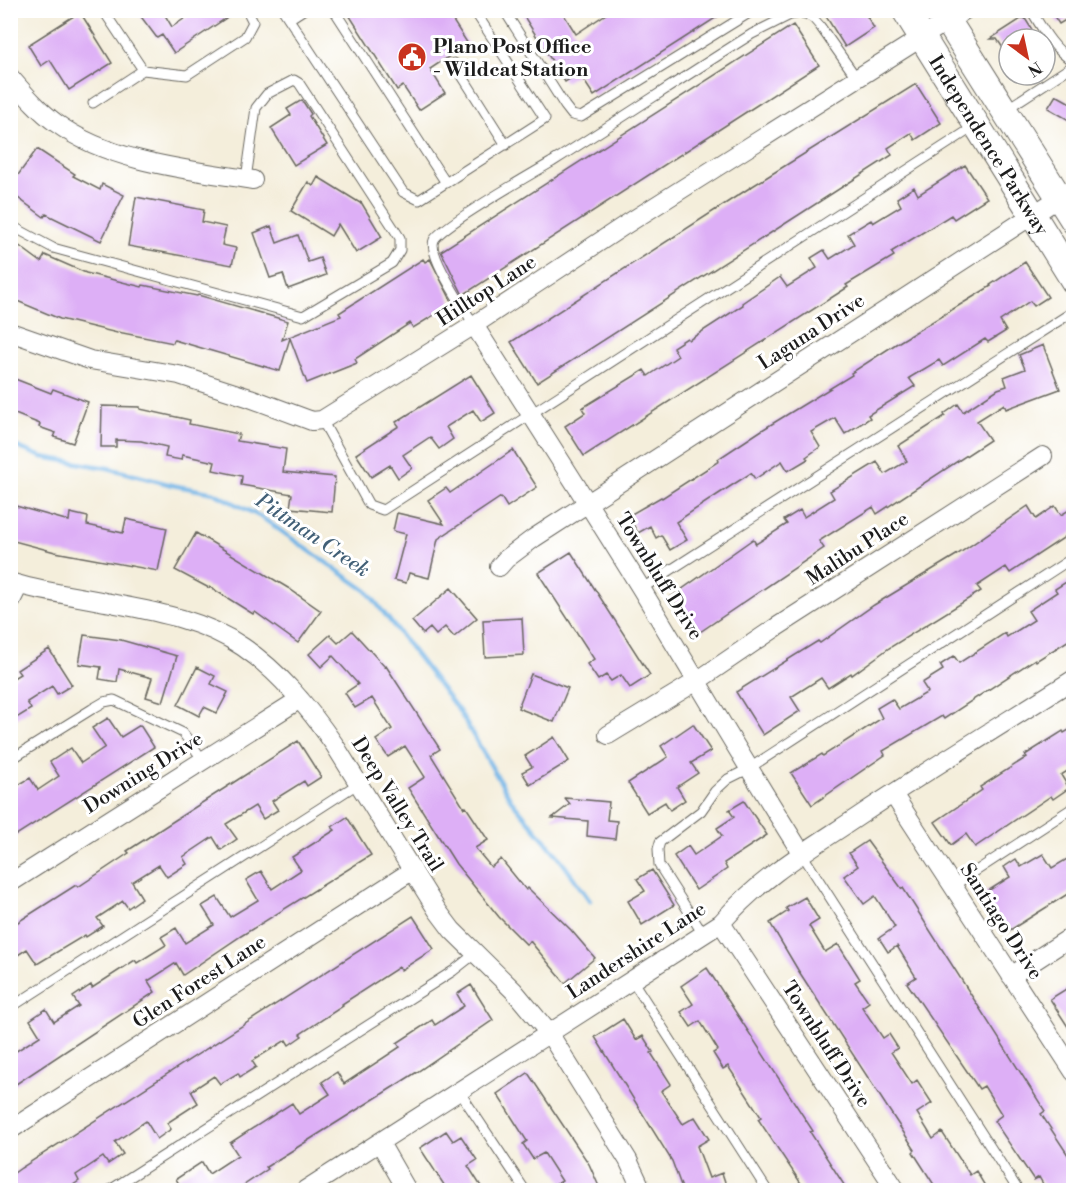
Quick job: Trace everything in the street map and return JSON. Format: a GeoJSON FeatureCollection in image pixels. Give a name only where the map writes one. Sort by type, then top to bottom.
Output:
{"type":"FeatureCollection","features":[{"type":"Feature","properties":{"kind":"main road","name":"Independence Parkway"},"geometry":{"type":"LineString","coordinates":[[904,10],[1074,281]]}},
{"type":"Feature","properties":{"kind":"main road","name":"Independence Parkway"},"geometry":{"type":"LineString","coordinates":[[951,14],[1004,110],[1074,221]]}},
{"type":"Feature","properties":{"kind":"street","name":"Hilltop Lane"},"geometry":{"type":"LineString","coordinates":[[322,420],[474,325],[622,227],[923,39],[951,14]]}},
{"type":"Feature","properties":{"kind":"street"},"geometry":{"type":"LineString","coordinates":[[13,85],[56,123],[81,138],[152,162],[249,180]]}},
{"type":"Feature","properties":{"kind":"street","name":"Laguna Drive"},"geometry":{"type":"LineString","coordinates":[[499,567],[534,538],[1059,198]]}},
{"type":"Feature","properties":{"kind":"street","name":"Townbluff Drive"},"geometry":{"type":"LineString","coordinates":[[474,325],[589,504],[748,769],[802,854]]}},
{"type":"Feature","properties":{"kind":"street"},"geometry":{"type":"LineString","coordinates":[[10,332],[90,360],[179,375],[312,421],[322,420]]}},
{"type":"Feature","properties":{"kind":"street","name":"Malibu Place"},"geometry":{"type":"LineString","coordinates":[[608,735],[697,681],[784,622],[1043,456]]}},
{"type":"Feature","properties":{"kind":"street"},"geometry":{"type":"LineString","coordinates":[[10,603],[15,583]]}},
{"type":"Feature","properties":{"kind":"street","name":"Deep Valley Trail"},"geometry":{"type":"LineString","coordinates":[[15,583],[156,612],[187,621],[242,646],[259,659],[300,699],[334,744],[437,910],[452,930],[514,991],[549,1033],[628,1160],[642,1191]]}},
{"type":"Feature","properties":{"kind":"street","name":"Landershire Lane"},"geometry":{"type":"LineString","coordinates":[[305,1191],[721,923],[742,899],[772,873],[1074,679]]}},
{"type":"Feature","properties":{"kind":"street","name":"Downing Drive"},"geometry":{"type":"LineString","coordinates":[[10,883],[300,699]]}},
{"type":"Feature","properties":{"kind":"street","name":"Santiago Drive"},"geometry":{"type":"LineString","coordinates":[[893,794],[1072,1067]]}},
{"type":"Feature","properties":{"kind":"street","name":"Glen Forest Lane"},"geometry":{"type":"LineString","coordinates":[[10,1130],[413,870]]}},
{"type":"Feature","properties":{"kind":"street","name":"Townbluff Drive"},"geometry":{"type":"LineString","coordinates":[[721,923],[896,1191]]}},
{"type":"Feature","properties":{"kind":"street"},"geometry":{"type":"LineString","coordinates":[[1011,976],[1074,935]]}},
{"type":"Feature","properties":{"kind":"street"},"geometry":{"type":"LineString","coordinates":[[380,1143],[407,1191]]}},
{"type":"Feature","properties":{"kind":"lane"},"geometry":{"type":"LineString","coordinates":[[104,10],[143,70]]}},
{"type":"Feature","properties":{"kind":"lane"},"geometry":{"type":"LineString","coordinates":[[93,103],[143,70],[187,75],[245,37],[253,22],[247,10]]}},
{"type":"Feature","properties":{"kind":"lane"},"geometry":{"type":"LineString","coordinates":[[283,10],[403,192],[419,200],[545,119],[474,10]]}},
{"type":"Feature","properties":{"kind":"lane"},"geometry":{"type":"LineString","coordinates":[[289,20],[303,10]]}},
{"type":"Feature","properties":{"kind":"lane"},"geometry":{"type":"LineString","coordinates":[[334,10],[446,183]]}},
{"type":"Feature","properties":{"kind":"lane"},"geometry":{"type":"LineString","coordinates":[[504,10],[565,106],[573,115],[581,117],[754,10]]}},
{"type":"Feature","properties":{"kind":"lane"},"geometry":{"type":"LineString","coordinates":[[1004,110],[1074,64],[1050,40],[1030,10]]}},
{"type":"Feature","properties":{"kind":"lane"},"geometry":{"type":"LineString","coordinates":[[474,325],[438,263],[433,241],[440,232],[491,199],[732,46],[790,15],[800,13],[813,18],[858,80]]}},
{"type":"Feature","properties":{"kind":"lane"},"geometry":{"type":"LineString","coordinates":[[454,63],[506,145]]}},
{"type":"Feature","properties":{"kind":"lane"},"geometry":{"type":"LineString","coordinates":[[10,225],[53,248],[303,316],[392,263],[400,250],[400,238],[299,83],[294,80],[267,94],[256,108],[249,180]]}},
{"type":"Feature","properties":{"kind":"lane"},"geometry":{"type":"LineString","coordinates":[[322,420],[369,505],[383,510],[977,125]]}},
{"type":"Feature","properties":{"kind":"lane"},"geometry":{"type":"LineString","coordinates":[[641,589],[1074,311]]}},
{"type":"Feature","properties":{"kind":"lane"},"geometry":{"type":"LineString","coordinates":[[704,934],[659,865],[660,842],[701,811],[715,791],[728,779],[748,769],[1074,558]]}},
{"type":"Feature","properties":{"kind":"lane"},"geometry":{"type":"LineString","coordinates":[[10,760],[104,702],[114,700],[183,733],[203,760]]}},
{"type":"Feature","properties":{"kind":"lane"},"geometry":{"type":"LineString","coordinates":[[10,1008],[359,783]]}},
{"type":"Feature","properties":{"kind":"lane"},"geometry":{"type":"LineString","coordinates":[[953,886],[1074,807]]}},
{"type":"Feature","properties":{"kind":"lane"},"geometry":{"type":"LineString","coordinates":[[802,854],[1018,1191]]}},
{"type":"Feature","properties":{"kind":"lane"},"geometry":{"type":"LineString","coordinates":[[110,1191],[453,971],[476,953]]}},
{"type":"Feature","properties":{"kind":"lane"},"geometry":{"type":"LineString","coordinates":[[632,980],[767,1191]]}},
{"type":"Feature","properties":{"kind":"lane"},"geometry":{"type":"LineString","coordinates":[[459,1092],[525,1191]]}},
{"type":"Feature","properties":{"kind":"building"},"geometry":{"type":"Polygon","coordinates":[[[136,10],[162,10],[172,27],[197,10],[238,10],[174,53],[162,35],[157,38],[136,10]]]}},
{"type":"Feature","properties":{"kind":"building","name":"Plano Post Office - Wildcat Station"},"geometry":{"type":"Polygon","coordinates":[[[346,10],[446,10],[468,44],[430,69],[445,93],[419,110],[403,86],[397,90],[346,10]]]}},
{"type":"Feature","properties":{"kind":"building"},"geometry":{"type":"Polygon","coordinates":[[[520,10],[561,10],[576,34],[612,10],[728,10],[594,96],[579,73],[565,82],[520,10]]]}},
{"type":"Feature","properties":{"kind":"building"},"geometry":{"type":"Polygon","coordinates":[[[822,10],[863,10],[874,28],[845,47],[822,10]]]}},
{"type":"Feature","properties":{"kind":"building"},"geometry":{"type":"Polygon","coordinates":[[[1050,10],[1074,10],[1074,15],[1059,24],[1050,10]]]}},
{"type":"Feature","properties":{"kind":"building"},"geometry":{"type":"Polygon","coordinates":[[[80,12],[112,63],[69,90],[50,60],[41,66],[28,45],[80,12]]]}},
{"type":"Feature","properties":{"kind":"building"},"geometry":{"type":"Polygon","coordinates":[[[1024,17],[1030,27],[1009,27],[1024,17]]]}},
{"type":"Feature","properties":{"kind":"building"},"geometry":{"type":"Polygon","coordinates":[[[793,25],[819,65],[463,295],[441,251],[793,25]]]}},
{"type":"Feature","properties":{"kind":"building"},"geometry":{"type":"Polygon","coordinates":[[[916,84],[941,123],[915,140],[911,133],[888,148],[892,155],[537,383],[511,342],[916,84]]]}},
{"type":"Feature","properties":{"kind":"building"},"geometry":{"type":"Polygon","coordinates":[[[1056,95],[1074,105],[1074,123],[1048,108],[1056,95]]]}},
{"type":"Feature","properties":{"kind":"building"},"geometry":{"type":"Polygon","coordinates":[[[302,100],[327,145],[294,165],[271,128],[291,115],[287,109],[302,100]]]}},
{"type":"Feature","properties":{"kind":"building"},"geometry":{"type":"Polygon","coordinates":[[[37,149],[75,174],[73,176],[100,190],[102,184],[124,195],[101,241],[46,214],[44,217],[10,192],[10,186],[37,149]]]}},
{"type":"Feature","properties":{"kind":"building"},"geometry":{"type":"Polygon","coordinates":[[[965,165],[987,198],[954,219],[951,215],[891,252],[894,256],[846,285],[848,287],[584,456],[565,426],[585,413],[582,408],[644,370],[648,376],[678,356],[673,347],[687,338],[689,340],[743,305],[742,303],[780,277],[787,287],[817,268],[811,258],[824,250],[830,259],[854,244],[848,234],[871,220],[873,223],[901,206],[897,198],[914,187],[918,195],[965,165]]]}},
{"type":"Feature","properties":{"kind":"building"},"geometry":{"type":"Polygon","coordinates":[[[318,177],[361,202],[382,237],[356,253],[338,224],[331,236],[291,211],[308,182],[313,186],[318,177]]]}},
{"type":"Feature","properties":{"kind":"building"},"geometry":{"type":"Polygon","coordinates":[[[136,197],[204,210],[202,222],[226,227],[222,245],[236,248],[232,265],[128,246],[136,197]]]}},
{"type":"Feature","properties":{"kind":"building"},"geometry":{"type":"Polygon","coordinates":[[[271,226],[277,243],[298,235],[308,262],[320,258],[326,275],[288,289],[283,274],[270,278],[254,233],[271,226]]]}},
{"type":"Feature","properties":{"kind":"building"},"geometry":{"type":"Polygon","coordinates":[[[10,239],[41,262],[45,255],[86,273],[142,287],[143,285],[198,295],[288,321],[282,340],[341,316],[339,313],[423,259],[425,262],[430,259],[452,304],[413,328],[410,323],[355,359],[357,363],[307,383],[290,338],[280,371],[174,340],[173,343],[117,333],[60,319],[10,298],[10,239]]]}},
{"type":"Feature","properties":{"kind":"building"},"geometry":{"type":"Polygon","coordinates":[[[1025,262],[1048,297],[1034,306],[1030,301],[1000,321],[1006,331],[988,342],[985,339],[943,366],[939,360],[909,378],[915,386],[868,415],[870,418],[845,434],[835,418],[811,432],[820,447],[806,457],[808,459],[788,471],[782,461],[755,479],[751,473],[676,522],[687,540],[670,550],[661,535],[656,538],[650,526],[638,533],[628,516],[662,498],[762,430],[852,375],[851,373],[991,286],[1025,262]]]}},
{"type":"Feature","properties":{"kind":"building"},"geometry":{"type":"Polygon","coordinates":[[[1043,345],[1060,389],[1006,409],[1004,404],[977,421],[990,440],[877,514],[873,507],[819,541],[824,548],[697,634],[671,597],[753,539],[756,544],[787,524],[784,520],[800,510],[804,517],[834,498],[830,491],[877,462],[885,474],[907,461],[898,446],[945,416],[944,414],[958,404],[963,412],[998,389],[1007,386],[1004,377],[1025,369],[1019,355],[1043,345]]]}},
{"type":"Feature","properties":{"kind":"building"},"geometry":{"type":"Polygon","coordinates":[[[471,375],[495,413],[481,422],[473,410],[446,427],[453,439],[439,449],[430,437],[403,455],[412,468],[398,478],[390,465],[371,477],[356,454],[399,426],[396,422],[471,375]]]}},
{"type":"Feature","properties":{"kind":"building"},"geometry":{"type":"Polygon","coordinates":[[[10,377],[51,393],[53,389],[88,402],[73,443],[54,437],[56,433],[10,412],[10,377]]]}},
{"type":"Feature","properties":{"kind":"building"},"geometry":{"type":"Polygon","coordinates":[[[102,406],[140,407],[140,409],[190,420],[189,424],[239,434],[237,441],[286,449],[283,472],[335,477],[332,512],[290,508],[292,494],[241,485],[242,476],[213,470],[215,462],[182,455],[181,460],[165,457],[167,447],[141,441],[116,440],[116,447],[101,447],[102,406]]]}},
{"type":"Feature","properties":{"kind":"building"},"geometry":{"type":"Polygon","coordinates":[[[513,450],[537,487],[507,507],[501,497],[438,539],[429,578],[409,573],[406,583],[394,580],[406,534],[393,531],[397,513],[444,524],[428,500],[446,488],[450,493],[513,450]]]}},
{"type":"Feature","properties":{"kind":"building"},"geometry":{"type":"Polygon","coordinates":[[[16,506],[69,521],[70,513],[88,517],[87,525],[123,533],[126,519],[167,528],[158,571],[55,552],[10,540],[10,527],[16,506]]]}},
{"type":"Feature","properties":{"kind":"building"},"geometry":{"type":"Polygon","coordinates":[[[1028,506],[1036,519],[1055,506],[1061,515],[1074,507],[1074,531],[1010,573],[1006,567],[977,586],[981,591],[889,648],[852,675],[851,673],[828,688],[821,678],[791,697],[800,711],[763,735],[736,692],[818,641],[820,643],[874,605],[958,554],[1028,506]]]}},
{"type":"Feature","properties":{"kind":"building"},"geometry":{"type":"Polygon","coordinates":[[[196,533],[288,588],[321,611],[298,643],[255,612],[253,614],[210,587],[175,570],[196,533]]]}},
{"type":"Feature","properties":{"kind":"building"},"geometry":{"type":"Polygon","coordinates":[[[571,552],[650,675],[630,688],[621,675],[611,681],[606,675],[598,680],[587,664],[594,659],[538,573],[571,552]]]}},
{"type":"Feature","properties":{"kind":"building"},"geometry":{"type":"Polygon","coordinates":[[[1074,577],[1074,637],[1036,661],[1035,659],[944,719],[942,716],[883,751],[885,755],[812,805],[791,773],[822,754],[823,756],[882,718],[877,708],[892,699],[899,709],[928,692],[922,683],[943,670],[940,665],[954,656],[959,663],[1005,633],[1007,637],[1034,620],[1028,611],[1057,592],[1055,589],[1074,577]]]}},
{"type":"Feature","properties":{"kind":"building"},"geometry":{"type":"Polygon","coordinates":[[[451,588],[477,618],[454,637],[445,627],[436,635],[430,628],[423,634],[412,621],[451,588]]]}},
{"type":"Feature","properties":{"kind":"building"},"geometry":{"type":"Polygon","coordinates":[[[522,618],[524,655],[485,657],[483,620],[522,618]]]}},
{"type":"Feature","properties":{"kind":"building"},"geometry":{"type":"Polygon","coordinates":[[[352,631],[386,666],[440,749],[431,755],[464,808],[466,807],[488,840],[475,848],[491,867],[501,859],[526,890],[528,888],[571,930],[595,958],[565,983],[530,941],[527,945],[499,917],[456,864],[408,788],[425,777],[405,746],[388,757],[376,740],[392,729],[372,698],[355,708],[345,693],[358,684],[333,656],[321,667],[309,654],[330,635],[338,643],[352,631]]]}},
{"type":"Feature","properties":{"kind":"building"},"geometry":{"type":"Polygon","coordinates":[[[84,635],[121,640],[177,656],[163,702],[146,697],[152,678],[119,669],[117,682],[99,679],[101,667],[79,664],[84,635]]]}},
{"type":"Feature","properties":{"kind":"building"},"geometry":{"type":"Polygon","coordinates":[[[49,649],[72,685],[57,694],[52,686],[27,702],[31,709],[10,722],[10,680],[20,674],[17,670],[49,649]]]}},
{"type":"Feature","properties":{"kind":"building"},"geometry":{"type":"Polygon","coordinates":[[[197,667],[215,676],[211,684],[228,692],[217,713],[204,707],[199,716],[178,705],[197,667]]]}},
{"type":"Feature","properties":{"kind":"building"},"geometry":{"type":"Polygon","coordinates":[[[531,674],[568,688],[554,722],[518,708],[531,674]]]}},
{"type":"Feature","properties":{"kind":"building"},"geometry":{"type":"Polygon","coordinates":[[[108,718],[121,737],[140,725],[154,747],[10,839],[10,790],[30,778],[38,790],[59,776],[50,762],[71,748],[81,763],[105,747],[92,728],[108,718]]]}},
{"type":"Feature","properties":{"kind":"building"},"geometry":{"type":"Polygon","coordinates":[[[693,724],[711,751],[691,763],[698,773],[677,787],[685,800],[670,810],[665,802],[647,813],[628,783],[668,757],[661,746],[693,724]]]}},
{"type":"Feature","properties":{"kind":"building"},"geometry":{"type":"Polygon","coordinates":[[[1074,727],[1074,767],[1061,775],[1069,788],[1053,799],[1051,796],[975,847],[966,834],[951,845],[935,822],[982,790],[980,787],[1027,757],[1025,755],[1063,731],[1064,733],[1074,727]]]}},
{"type":"Feature","properties":{"kind":"building"},"geometry":{"type":"Polygon","coordinates":[[[554,737],[569,761],[530,785],[522,772],[532,767],[525,756],[554,737]]]}},
{"type":"Feature","properties":{"kind":"building"},"geometry":{"type":"Polygon","coordinates":[[[298,741],[321,777],[307,786],[304,781],[272,801],[278,810],[263,819],[255,806],[226,824],[237,839],[221,850],[213,837],[183,857],[187,864],[167,877],[159,865],[132,882],[142,898],[128,908],[123,901],[97,918],[103,926],[86,937],[85,935],[37,964],[27,949],[10,960],[10,927],[76,885],[78,887],[129,853],[127,851],[298,741]]]}},
{"type":"Feature","properties":{"kind":"building"},"geometry":{"type":"Polygon","coordinates":[[[565,798],[609,802],[607,820],[617,821],[615,839],[587,836],[588,821],[552,818],[570,804],[565,798]]]}},
{"type":"Feature","properties":{"kind":"building"},"geometry":{"type":"Polygon","coordinates":[[[744,801],[767,835],[724,863],[727,869],[696,890],[674,856],[688,846],[694,855],[722,836],[717,828],[734,817],[729,810],[744,801]]]}},
{"type":"Feature","properties":{"kind":"building"},"geometry":{"type":"Polygon","coordinates":[[[347,817],[371,855],[183,975],[176,963],[148,981],[155,992],[10,1088],[10,1055],[40,1036],[30,1020],[46,1009],[54,1022],[79,1006],[73,997],[91,985],[92,988],[135,960],[137,963],[166,945],[161,937],[176,928],[185,943],[214,925],[202,906],[217,897],[230,917],[258,900],[246,880],[261,871],[272,889],[301,870],[292,857],[335,830],[332,827],[347,817]]]}},
{"type":"Feature","properties":{"kind":"building"},"geometry":{"type":"Polygon","coordinates":[[[867,841],[903,888],[1045,1111],[1041,1114],[1074,1164],[1074,1191],[1047,1191],[1039,1177],[1034,1180],[994,1121],[1002,1115],[984,1086],[979,1089],[907,983],[916,977],[897,946],[888,952],[879,938],[895,927],[875,896],[864,904],[844,876],[858,866],[849,853],[867,841]]]}},
{"type":"Feature","properties":{"kind":"building"},"geometry":{"type":"Polygon","coordinates":[[[1043,854],[1052,868],[1074,855],[1074,890],[1007,932],[983,894],[1010,877],[1004,867],[1016,859],[1021,867],[1043,854]]]}},
{"type":"Feature","properties":{"kind":"building"},"geometry":{"type":"Polygon","coordinates":[[[652,870],[674,905],[642,925],[628,901],[645,891],[637,879],[652,870]]]}},
{"type":"Feature","properties":{"kind":"building"},"geometry":{"type":"Polygon","coordinates":[[[805,897],[819,920],[809,926],[825,952],[838,944],[860,979],[855,982],[869,1002],[862,1007],[883,1038],[889,1034],[898,1048],[891,1052],[912,1084],[917,1080],[932,1103],[917,1113],[933,1139],[942,1132],[970,1175],[976,1171],[988,1191],[938,1191],[913,1152],[915,1150],[798,970],[770,923],[788,911],[786,908],[805,897]]]}},
{"type":"Feature","properties":{"kind":"building"},"geometry":{"type":"Polygon","coordinates":[[[413,916],[434,949],[401,970],[399,967],[342,1004],[343,1006],[300,1034],[302,1036],[289,1045],[286,1040],[252,1061],[256,1067],[240,1077],[238,1073],[220,1084],[214,1076],[191,1091],[198,1103],[167,1123],[171,1129],[157,1139],[146,1121],[115,1142],[123,1154],[108,1164],[103,1157],[76,1175],[79,1181],[64,1191],[51,1191],[47,1184],[37,1191],[10,1191],[10,1176],[21,1168],[413,916]]]}},
{"type":"Feature","properties":{"kind":"building"},"geometry":{"type":"Polygon","coordinates":[[[707,968],[813,1131],[810,1132],[848,1191],[806,1191],[758,1119],[761,1117],[728,1066],[723,1069],[713,1053],[718,1050],[700,1021],[691,1027],[681,1012],[693,1004],[681,986],[707,968]]]}},
{"type":"Feature","properties":{"kind":"building"},"geometry":{"type":"Polygon","coordinates":[[[1074,984],[1074,1036],[1050,999],[1074,984]]]}},
{"type":"Feature","properties":{"kind":"building"},"geometry":{"type":"Polygon","coordinates":[[[471,985],[493,1020],[417,1072],[266,1167],[268,1169],[235,1191],[183,1191],[176,1179],[202,1162],[209,1174],[238,1155],[230,1143],[292,1103],[299,1114],[330,1094],[322,1082],[337,1072],[344,1084],[400,1047],[397,1043],[432,1020],[435,1025],[464,1006],[457,994],[471,985]]]}},
{"type":"Feature","properties":{"kind":"building"},"geometry":{"type":"Polygon","coordinates":[[[623,1019],[636,1040],[643,1036],[653,1052],[651,1053],[671,1084],[661,1091],[683,1124],[695,1117],[709,1139],[697,1146],[709,1178],[722,1173],[728,1191],[683,1191],[672,1161],[595,1037],[623,1019]]]}},
{"type":"Feature","properties":{"kind":"building"},"geometry":{"type":"Polygon","coordinates":[[[528,1073],[589,1164],[601,1191],[543,1191],[562,1181],[544,1153],[533,1159],[523,1144],[527,1141],[497,1094],[528,1073]]]}},
{"type":"Feature","properties":{"kind":"building"},"geometry":{"type":"Polygon","coordinates":[[[446,1131],[453,1141],[461,1136],[477,1160],[468,1166],[484,1191],[448,1191],[420,1148],[446,1131]]]}},
{"type":"Feature","properties":{"kind":"waterway","name":"Pittman Creek"},"geometry":{"type":"LineString","coordinates":[[10,444],[42,457],[108,468],[172,485],[214,493],[261,517],[367,591],[459,711],[511,800],[558,856],[590,901]]}},
{"type":"Feature","properties":{"kind":"place","name":"Plano Post Office - Wildcat Station"},"geometry":{"type":"Point","coordinates":[412,57]}}]}
